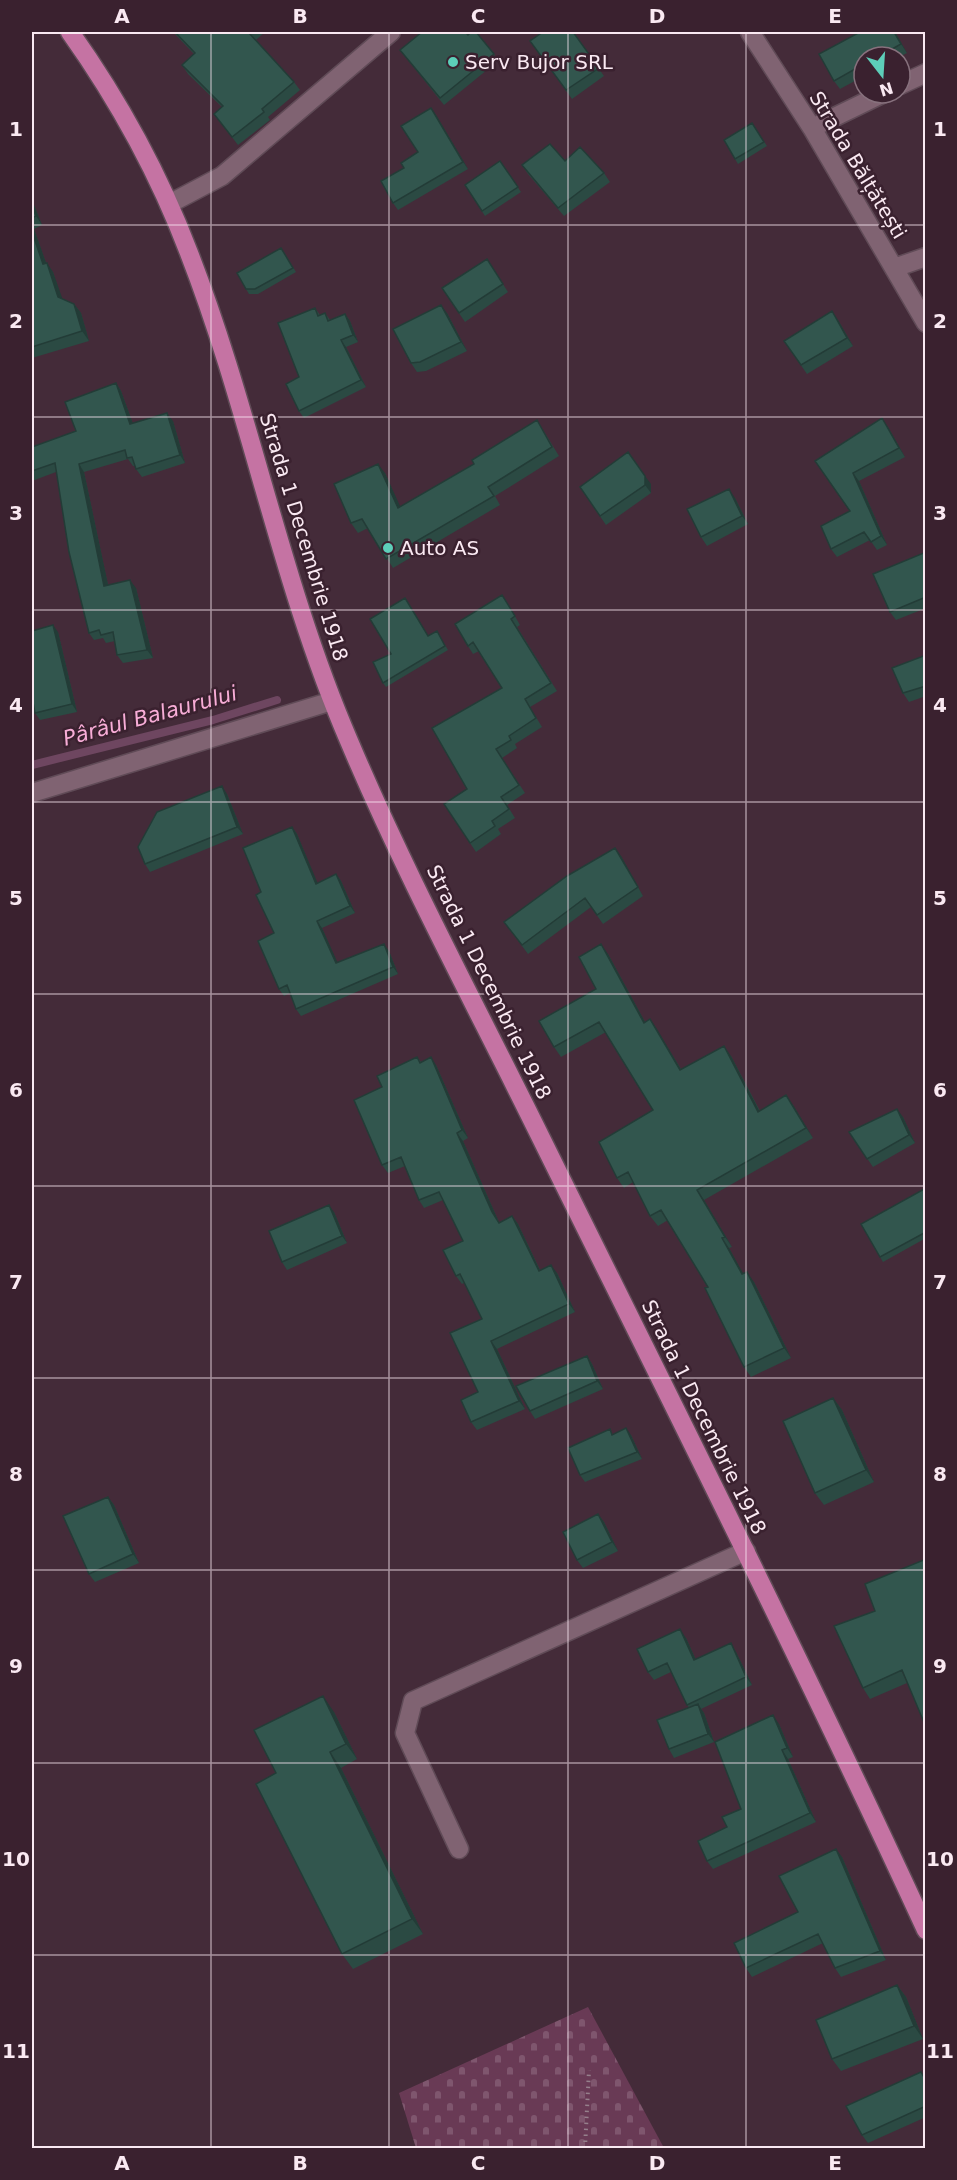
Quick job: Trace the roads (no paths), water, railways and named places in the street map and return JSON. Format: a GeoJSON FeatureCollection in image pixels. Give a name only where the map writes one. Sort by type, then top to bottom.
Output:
{"type":"FeatureCollection","features":[{"type":"Feature","properties":{"kind":"main road","name":"Strada 1 Decembrie 1918"},"geometry":{"type":"LineString","coordinates":[[70,32],[123,113],[169,204],[190,254],[224,351],[332,701],[393,839],[746,1551],[926,1930]]}},
{"type":"Feature","properties":{"kind":"street"},"geometry":{"type":"LineString","coordinates":[[169,204],[222,176],[391,32]]}},
{"type":"Feature","properties":{"kind":"street","name":"Strada Bălțătești"},"geometry":{"type":"LineString","coordinates":[[750,32],[812,128],[926,323]]}},
{"type":"Feature","properties":{"kind":"street"},"geometry":{"type":"LineString","coordinates":[[912,79],[926,73]]}},
{"type":"Feature","properties":{"kind":"street"},"geometry":{"type":"LineString","coordinates":[[812,128],[859,105]]}},
{"type":"Feature","properties":{"kind":"street"},"geometry":{"type":"LineString","coordinates":[[894,268],[926,257]]}},
{"type":"Feature","properties":{"kind":"street"},"geometry":{"type":"LineString","coordinates":[[32,793],[332,701]]}},
{"type":"Feature","properties":{"kind":"street"},"geometry":{"type":"LineString","coordinates":[[459,1849],[405,1733],[413,1701],[746,1551]]}},
{"type":"Feature","properties":{"kind":"waterway","name":"Pârâul Balaurului"},"geometry":{"type":"LineString","coordinates":[[32,765],[213,720],[277,700]]}},
{"type":"Feature","properties":{"kind":"place","name":"Serv Bujor SRL"},"geometry":{"type":"Point","coordinates":[453,62]}},
{"type":"Feature","properties":{"kind":"place","name":"Auto AS"},"geometry":{"type":"Point","coordinates":[388,548]}}]}
